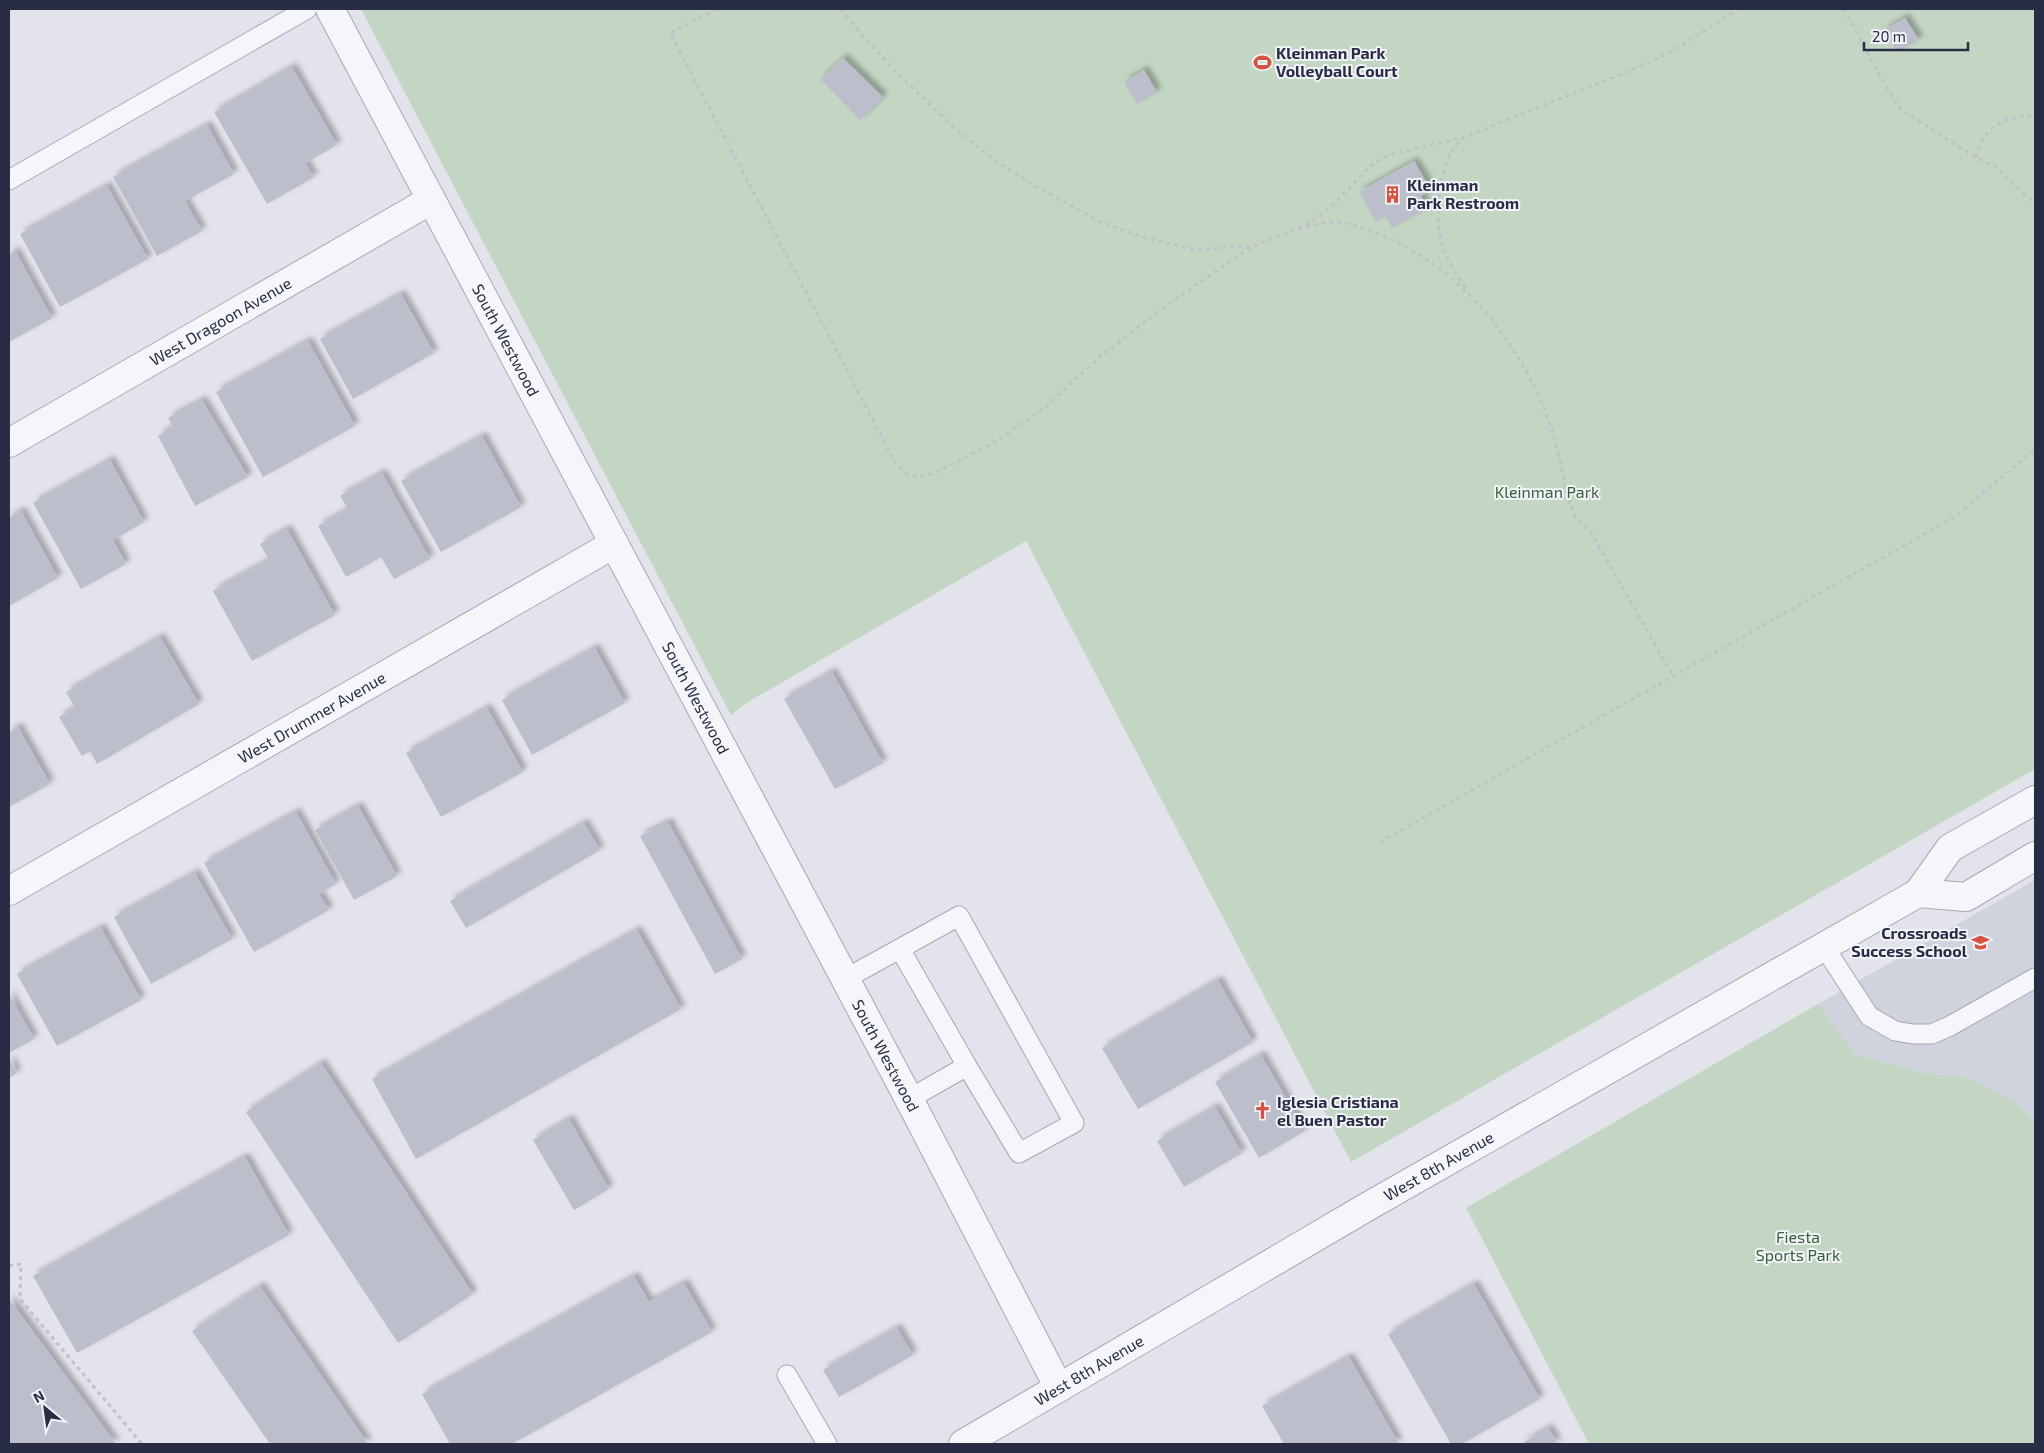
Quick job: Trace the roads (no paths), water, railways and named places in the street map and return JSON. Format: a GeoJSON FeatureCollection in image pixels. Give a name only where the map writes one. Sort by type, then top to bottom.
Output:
{"type":"FeatureCollection","features":[{"type":"Feature","properties":{"kind":"street","name":"South Westwood"},"geometry":{"type":"LineString","coordinates":[[330,9],[909,1099],[1059,1388]]}},
{"type":"Feature","properties":{"kind":"street","name":"West Dragoon Avenue"},"geometry":{"type":"LineString","coordinates":[[9,443],[431,200]]}},
{"type":"Feature","properties":{"kind":"street","name":"West Drummer Avenue"},"geometry":{"type":"LineString","coordinates":[[9,892],[614,544]]}},
{"type":"Feature","properties":{"kind":"street","name":"West 8th Avenue"},"geometry":{"type":"LineString","coordinates":[[963,1444],[1372,1204],[1918,892],[1950,848],[2035,800]]}},
{"type":"Feature","properties":{"kind":"street"},"geometry":{"type":"LineString","coordinates":[[1918,892],[1966,897],[2035,856]]}},
{"type":"Feature","properties":{"kind":"lane"},"geometry":{"type":"LineString","coordinates":[[9,180],[307,9]]}},
{"type":"Feature","properties":{"kind":"lane"},"geometry":{"type":"LineString","coordinates":[[845,979],[959,916],[1074,1123],[1019,1153],[966,1066],[900,949]]}},
{"type":"Feature","properties":{"kind":"lane"},"geometry":{"type":"LineString","coordinates":[[1823,945],[1869,1016],[1881,1025],[1895,1031],[1912,1034],[1932,1034],[1950,1026],[2035,978]]}},
{"type":"Feature","properties":{"kind":"lane"},"geometry":{"type":"LineString","coordinates":[[909,1099],[966,1066]]}},
{"type":"Feature","properties":{"kind":"lane"},"geometry":{"type":"LineString","coordinates":[[787,1374],[827,1444]]}},
{"type":"Feature","properties":{"kind":"place","name":"Kleinman Park Volleyball Court"},"geometry":{"type":"Point","coordinates":[1262,62]}},
{"type":"Feature","properties":{"kind":"place","name":"Kleinman Park Restroom"},"geometry":{"type":"Point","coordinates":[1393,194]}},
{"type":"Feature","properties":{"kind":"place","name":"Crossroads Success School"},"geometry":{"type":"Point","coordinates":[1981,942]}},
{"type":"Feature","properties":{"kind":"place","name":"Iglesia Cristiana el Buen Pastor"},"geometry":{"type":"Point","coordinates":[1263,1111]}},
{"type":"Feature","properties":{"kind":"park label","name":"Kleinman Park"},"geometry":{"type":"Point","coordinates":[1547,492]}},
{"type":"Feature","properties":{"kind":"park label","name":"Fiesta Sports Park"},"geometry":{"type":"Point","coordinates":[1798,1246]}}]}
